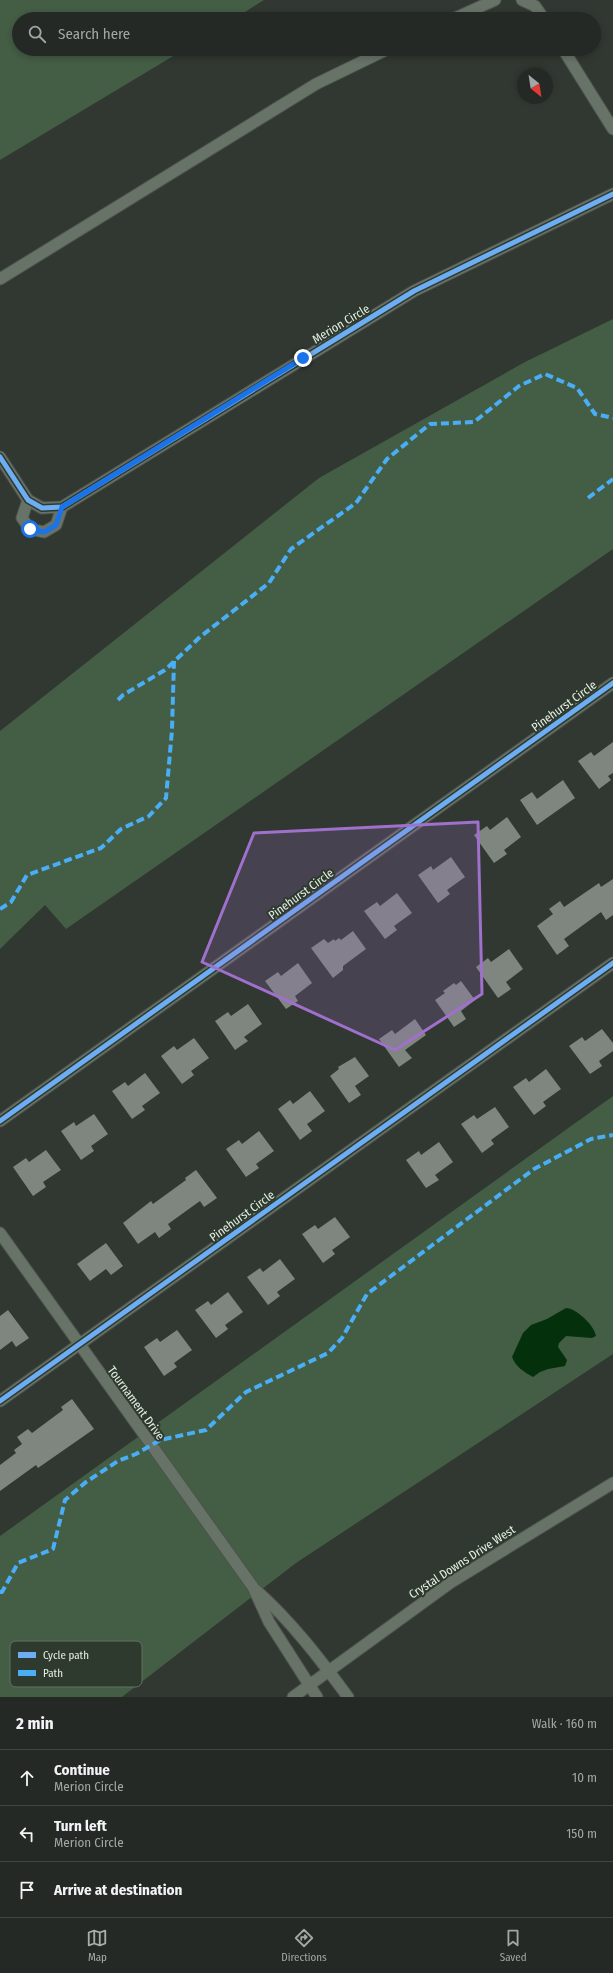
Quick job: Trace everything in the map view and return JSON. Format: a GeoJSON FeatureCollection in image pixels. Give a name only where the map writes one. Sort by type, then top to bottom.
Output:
{"type":"FeatureCollection","features":[{"type":"Feature","properties":{"kind":"street"},"geometry":{"type":"LineString","coordinates":[[468,12],[495,0]]}},
{"type":"Feature","properties":{"kind":"street"},"geometry":{"type":"LineString","coordinates":[[522,0],[535,3],[540,12]]}},
{"type":"Feature","properties":{"kind":"street"},"geometry":{"type":"LineString","coordinates":[[0,279],[310,88],[374,56]]}},
{"type":"Feature","properties":{"kind":"street"},"geometry":{"type":"LineString","coordinates":[[567,56],[613,129]]}},
{"type":"Feature","properties":{"kind":"street","name":"Merion Circle"},"geometry":{"type":"LineString","coordinates":[[28,500],[42,508],[62,507],[414,291],[613,194]]}},
{"type":"Feature","properties":{"kind":"street"},"geometry":{"type":"LineString","coordinates":[[0,457],[28,500],[22,518],[30,529],[44,532],[56,525],[62,507]]}},
{"type":"Feature","properties":{"kind":"street","name":"Pinehurst Circle"},"geometry":{"type":"LineString","coordinates":[[0,1121],[613,683]]}},
{"type":"Feature","properties":{"kind":"street","name":"Pinehurst Circle"},"geometry":{"type":"LineString","coordinates":[[0,1402],[613,963]]}},
{"type":"Feature","properties":{"kind":"street","name":"Tournament Drive"},"geometry":{"type":"LineString","coordinates":[[0,1233],[253,1586],[281,1612],[330,1671],[348,1697]]}},
{"type":"Feature","properties":{"kind":"street","name":"Crystal Downs Drive West"},"geometry":{"type":"LineString","coordinates":[[293,1697],[450,1582],[613,1483]]}},
{"type":"Feature","properties":{"kind":"street","name":"Tournament Drive"},"geometry":{"type":"LineString","coordinates":[[253,1586],[269,1622],[308,1686],[317,1697]]}},
{"type":"Feature","properties":{"kind":"highlighted area"},"geometry":{"type":"Polygon","coordinates":[[[478,822],[482,994],[395,1050],[202,962],[254,833],[478,822]]]}},
{"type":"Feature","properties":{"kind":"shaded area"},"geometry":{"type":"Polygon","coordinates":[[[0,0],[264,0],[245,12],[12,12],[12,56],[173,56],[0,160],[0,0]]]}},
{"type":"Feature","properties":{"kind":"shaded area"},"geometry":{"type":"Polygon","coordinates":[[[613,319],[613,549],[66,929],[45,905],[0,949],[0,731],[319,478],[525,362],[613,319]]]}},
{"type":"Feature","properties":{"kind":"shaded area"},"geometry":{"type":"Polygon","coordinates":[[[613,1096],[613,1354],[296,1563],[142,1682],[142,1641],[10,1641],[10,1687],[135,1687],[122,1697],[0,1697],[0,1536],[613,1096]]]}},
{"type":"Feature","properties":{"kind":"shaded area"},"geometry":{"type":"Polygon","coordinates":[[[566,1308],[580,1314],[592,1327],[596,1336],[592,1338],[566,1336],[559,1343],[558,1347],[567,1360],[565,1366],[548,1369],[533,1377],[523,1371],[512,1357],[523,1333],[531,1325],[547,1319],[566,1308]]]}},
{"type":"Feature","properties":{"kind":"building"},"geometry":{"type":"Polygon","coordinates":[[[613,742],[613,773],[608,776],[611,780],[599,789],[578,761],[591,752],[594,756],[613,742]]]}},
{"type":"Feature","properties":{"kind":"building"},"geometry":{"type":"Polygon","coordinates":[[[563,780],[575,798],[537,825],[520,800],[532,792],[537,799],[563,780]]]}},
{"type":"Feature","properties":{"kind":"building"},"geometry":{"type":"Polygon","coordinates":[[[507,817],[521,837],[504,850],[507,854],[494,863],[474,835],[487,826],[490,830],[507,817]]]}},
{"type":"Feature","properties":{"kind":"building"},"geometry":{"type":"Polygon","coordinates":[[[451,857],[465,877],[447,890],[450,894],[438,903],[418,875],[431,866],[433,870],[451,857]]]}},
{"type":"Feature","properties":{"kind":"building"},"geometry":{"type":"Polygon","coordinates":[[[613,879],[613,915],[606,920],[601,912],[564,939],[569,946],[557,955],[537,926],[553,914],[549,909],[560,901],[564,907],[599,883],[601,887],[613,879]]]}},
{"type":"Feature","properties":{"kind":"building"},"geometry":{"type":"Polygon","coordinates":[[[397,893],[412,913],[394,926],[397,930],[385,939],[364,911],[377,902],[380,906],[397,893]]]}},
{"type":"Feature","properties":{"kind":"building"},"geometry":{"type":"Polygon","coordinates":[[[353,931],[366,949],[343,966],[343,970],[333,978],[311,948],[324,939],[328,943],[334,939],[335,941],[339,938],[341,940],[353,931]]]}},
{"type":"Feature","properties":{"kind":"building"},"geometry":{"type":"Polygon","coordinates":[[[509,949],[523,969],[506,982],[511,989],[498,998],[476,967],[488,958],[491,962],[509,949]]]}},
{"type":"Feature","properties":{"kind":"building"},"geometry":{"type":"Polygon","coordinates":[[[298,963],[312,983],[295,996],[298,1001],[286,1009],[265,981],[278,972],[281,976],[298,963]]]}},
{"type":"Feature","properties":{"kind":"building"},"geometry":{"type":"Polygon","coordinates":[[[461,981],[475,1000],[461,1011],[466,1019],[454,1027],[435,1000],[445,993],[443,991],[454,983],[456,985],[461,981]]]}},
{"type":"Feature","properties":{"kind":"building"},"geometry":{"type":"Polygon","coordinates":[[[248,1004],[262,1024],[244,1037],[248,1041],[235,1050],[215,1021],[228,1012],[231,1016],[248,1004]]]}},
{"type":"Feature","properties":{"kind":"building"},"geometry":{"type":"Polygon","coordinates":[[[415,1019],[426,1035],[405,1050],[412,1058],[399,1067],[379,1039],[392,1030],[395,1034],[415,1019]]]}},
{"type":"Feature","properties":{"kind":"building"},"geometry":{"type":"Polygon","coordinates":[[[602,1029],[613,1043],[613,1051],[599,1061],[602,1066],[590,1074],[569,1046],[582,1037],[585,1041],[602,1029]]]}},
{"type":"Feature","properties":{"kind":"building"},"geometry":{"type":"Polygon","coordinates":[[[194,1038],[209,1058],[191,1071],[194,1075],[182,1084],[161,1056],[174,1046],[177,1050],[194,1038]]]}},
{"type":"Feature","properties":{"kind":"building"},"geometry":{"type":"Polygon","coordinates":[[[355,1057],[369,1076],[355,1086],[361,1095],[349,1103],[330,1076],[339,1069],[338,1067],[355,1057]]]}},
{"type":"Feature","properties":{"kind":"building"},"geometry":{"type":"Polygon","coordinates":[[[546,1069],[561,1089],[543,1102],[546,1106],[534,1115],[513,1087],[526,1078],[529,1082],[546,1069]]]}},
{"type":"Feature","properties":{"kind":"building"},"geometry":{"type":"Polygon","coordinates":[[[145,1073],[160,1093],[142,1106],[145,1110],[132,1119],[112,1091],[125,1082],[128,1086],[145,1073]]]}},
{"type":"Feature","properties":{"kind":"building"},"geometry":{"type":"Polygon","coordinates":[[[310,1091],[325,1111],[307,1124],[312,1131],[300,1140],[278,1109],[290,1100],[293,1104],[310,1091]]]}},
{"type":"Feature","properties":{"kind":"building"},"geometry":{"type":"Polygon","coordinates":[[[495,1107],[509,1127],[491,1140],[494,1144],[482,1153],[461,1124],[474,1115],[477,1119],[495,1107]]]}},
{"type":"Feature","properties":{"kind":"building"},"geometry":{"type":"Polygon","coordinates":[[[94,1114],[108,1134],[91,1146],[94,1151],[81,1160],[61,1131],[74,1122],[76,1126],[94,1114]]]}},
{"type":"Feature","properties":{"kind":"building"},"geometry":{"type":"Polygon","coordinates":[[[259,1131],[274,1151],[256,1164],[259,1168],[246,1177],[226,1149],[239,1140],[242,1144],[259,1131]]]}},
{"type":"Feature","properties":{"kind":"building"},"geometry":{"type":"Polygon","coordinates":[[[439,1142],[453,1162],[435,1175],[439,1180],[426,1188],[406,1160],[419,1151],[421,1155],[439,1142]]]}},
{"type":"Feature","properties":{"kind":"building"},"geometry":{"type":"Polygon","coordinates":[[[46,1150],[61,1170],[43,1182],[46,1187],[33,1196],[13,1167],[26,1158],[29,1162],[46,1150]]]}},
{"type":"Feature","properties":{"kind":"building"},"geometry":{"type":"Polygon","coordinates":[[[196,1170],[217,1198],[204,1207],[200,1201],[168,1224],[171,1229],[159,1238],[155,1232],[138,1244],[123,1223],[151,1201],[153,1204],[186,1180],[185,1178],[196,1170]]]}},
{"type":"Feature","properties":{"kind":"building"},"geometry":{"type":"Polygon","coordinates":[[[335,1217],[350,1237],[332,1250],[335,1254],[323,1263],[302,1234],[315,1225],[318,1229],[335,1217]]]}},
{"type":"Feature","properties":{"kind":"building"},"geometry":{"type":"Polygon","coordinates":[[[106,1243],[123,1266],[111,1275],[106,1269],[90,1281],[77,1264],[106,1243]]]}},
{"type":"Feature","properties":{"kind":"building"},"geometry":{"type":"Polygon","coordinates":[[[280,1259],[295,1279],[277,1292],[280,1296],[268,1305],[247,1277],[260,1268],[263,1272],[280,1259]]]}},
{"type":"Feature","properties":{"kind":"building"},"geometry":{"type":"Polygon","coordinates":[[[228,1292],[243,1312],[225,1325],[228,1329],[216,1338],[195,1310],[208,1301],[211,1305],[228,1292]]]}},
{"type":"Feature","properties":{"kind":"building"},"geometry":{"type":"Polygon","coordinates":[[[8,1310],[29,1338],[16,1347],[12,1341],[0,1350],[0,1316],[8,1310]]]}},
{"type":"Feature","properties":{"kind":"building"},"geometry":{"type":"Polygon","coordinates":[[[177,1330],[192,1350],[174,1363],[177,1367],[164,1376],[144,1347],[157,1338],[160,1342],[177,1330]]]}},
{"type":"Feature","properties":{"kind":"building"},"geometry":{"type":"Polygon","coordinates":[[[72,1399],[94,1429],[38,1468],[36,1465],[0,1491],[0,1465],[16,1453],[14,1450],[22,1444],[17,1437],[28,1429],[32,1433],[63,1410],[61,1407],[72,1399]]]}},
{"type":"Feature","properties":{"kind":"marked path"},"geometry":{"type":"LineString","coordinates":[[118,700],[123,695],[165,670],[200,637],[269,583],[291,549],[356,503],[387,459],[430,424],[474,422],[519,386],[545,374],[577,388],[595,414],[613,418]]}},
{"type":"Feature","properties":{"kind":"marked path"},"geometry":{"type":"LineString","coordinates":[[588,498],[613,479]]}},
{"type":"Feature","properties":{"kind":"marked path"},"geometry":{"type":"LineString","coordinates":[[0,909],[11,902],[27,875],[101,848],[121,829],[149,816],[166,798],[172,730],[174,661]]}},
{"type":"Feature","properties":{"kind":"marked path"},"geometry":{"type":"LineString","coordinates":[[0,1592],[2,1592],[18,1563],[53,1549],[65,1500],[86,1482],[118,1461],[136,1454],[160,1440],[206,1430],[246,1392],[328,1353],[342,1338],[367,1294],[534,1169],[591,1139],[613,1135]]}},
{"type":"Feature","properties":{"kind":"cycle path"},"geometry":{"type":"LineString","coordinates":[[0,457],[28,500],[42,508],[62,507],[414,291],[613,194]]}},
{"type":"Feature","properties":{"kind":"cycle path"},"geometry":{"type":"LineString","coordinates":[[0,1121],[613,683]]}},
{"type":"Feature","properties":{"kind":"cycle path"},"geometry":{"type":"LineString","coordinates":[[0,1401],[613,963]]}},
{"type":"Feature","properties":{"kind":"route"},"geometry":{"type":"LineString","coordinates":[[30,529],[44,532],[56,525],[62,507],[303,358]]}}]}
